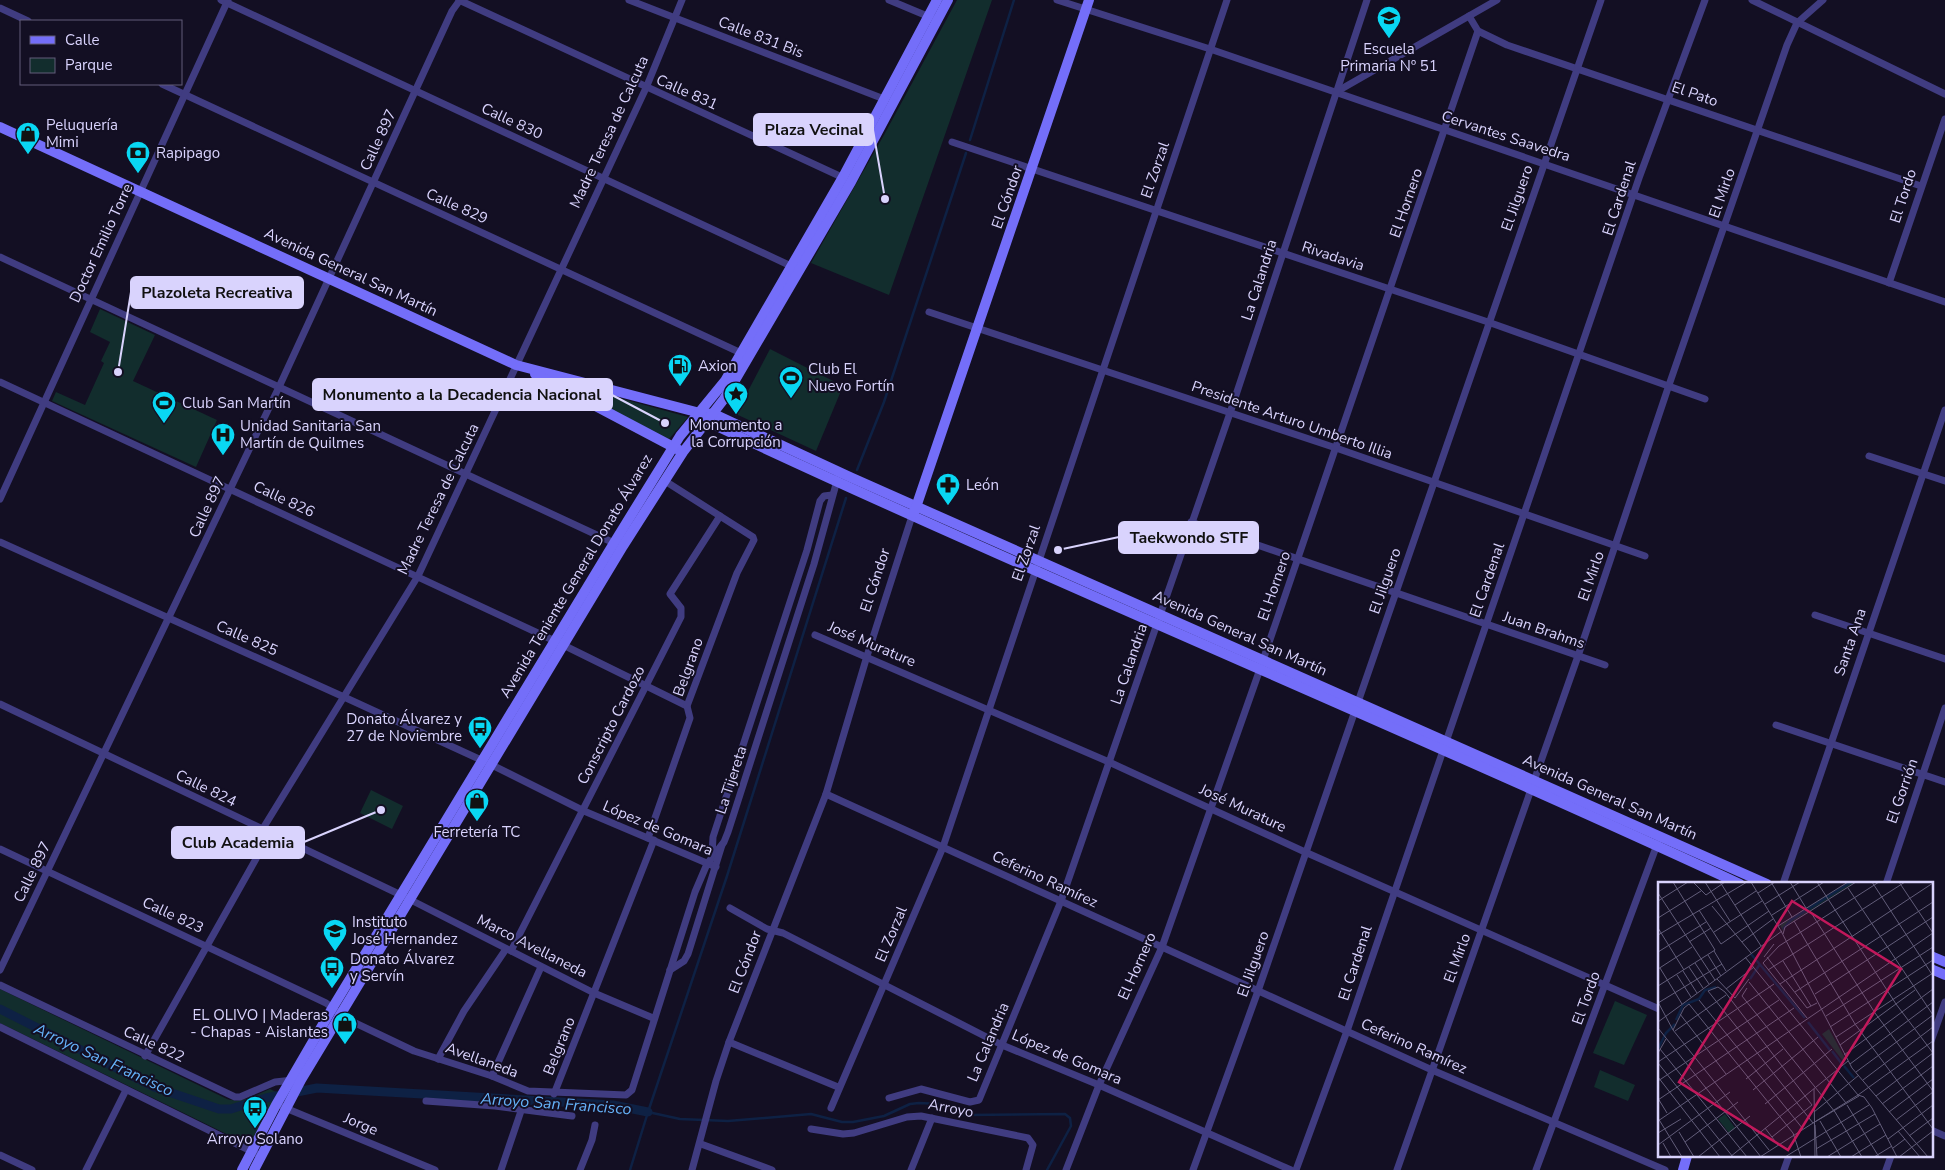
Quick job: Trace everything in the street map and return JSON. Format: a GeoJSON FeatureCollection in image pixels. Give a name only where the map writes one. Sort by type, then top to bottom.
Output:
{"type":"FeatureCollection","features":[{"type":"Feature","properties":{"kind":"main road","name":"Avenida Teniente General Donato Álvarez"},"geometry":{"type":"LineString","coordinates":[[406,897],[481,762],[683,452],[711,418],[847,180],[932,18],[937,0]]}},
{"type":"Feature","properties":{"kind":"main road","name":"Avenida Teniente General Donato Álvarez"},"geometry":{"type":"LineString","coordinates":[[242,1170],[251,1151],[281,1106],[406,897],[492,765],[614,543],[674,445],[724,381],[791,266],[847,180],[884,99],[932,18],[948,0]]}},
{"type":"Feature","properties":{"kind":"main road","name":"El Cóndor"},"geometry":{"type":"LineString","coordinates":[[914,511],[1088,4]]}},
{"type":"Feature","properties":{"kind":"main road","name":"Avenida General San Martín"},"geometry":{"type":"LineString","coordinates":[[0,127],[516,365],[700,412],[838,477],[1037,565],[1157,624],[1262,664]]}},
{"type":"Feature","properties":{"kind":"main road"},"geometry":{"type":"LineString","coordinates":[[516,365],[674,445],[683,452]]}},
{"type":"Feature","properties":{"kind":"main road","name":"Avenida General San Martín"},"geometry":{"type":"LineString","coordinates":[[1037,565],[1161,613],[1262,664],[1355,707],[1659,840],[1762,882]]}},
{"type":"Feature","properties":{"kind":"main road","name":"Avenida General San Martín"},"geometry":{"type":"LineString","coordinates":[[1659,840],[1736,882]]}},
{"type":"Feature","properties":{"kind":"main road"},"geometry":{"type":"LineString","coordinates":[[1932,956],[1945,962]]}},
{"type":"Feature","properties":{"kind":"main road"},"geometry":{"type":"LineString","coordinates":[[1932,969],[1945,975]]}},
{"type":"Feature","properties":{"kind":"main road","name":"Avenida Teniente General Donato Álvarez"},"geometry":{"type":"LineString","coordinates":[[254,1170],[281,1106]]}},
{"type":"Feature","properties":{"kind":"main road"},"geometry":{"type":"LineString","coordinates":[[1683,1170],[1687,1158]]}},
{"type":"Feature","properties":{"kind":"street"},"geometry":{"type":"LineString","coordinates":[[3,0],[0,7],[26,20]]}},
{"type":"Feature","properties":{"kind":"street","name":"Calle 831"},"geometry":{"type":"LineString","coordinates":[[460,0],[847,180]]}},
{"type":"Feature","properties":{"kind":"street","name":"Calle 897"},"geometry":{"type":"LineString","coordinates":[[0,970],[170,618],[279,387],[452,11],[460,0]]}},
{"type":"Feature","properties":{"kind":"street","name":"Calle 831 Bis"},"geometry":{"type":"LineString","coordinates":[[629,0],[884,99]]}},
{"type":"Feature","properties":{"kind":"street","name":"Madre Teresa de Calcuta"},"geometry":{"type":"LineString","coordinates":[[262,830],[417,576],[646,88],[682,0]]}},
{"type":"Feature","properties":{"kind":"street"},"geometry":{"type":"LineString","coordinates":[[889,0],[932,18]]}},
{"type":"Feature","properties":{"kind":"street","name":"Cervantes Saavedra"},"geometry":{"type":"LineString","coordinates":[[1058,0],[1088,4],[1444,131],[1544,162],[1945,302]]}},
{"type":"Feature","properties":{"kind":"street","name":"El Zorzal"},"geometry":{"type":"LineString","coordinates":[[830,1108],[943,847],[988,708],[1227,0]]}},
{"type":"Feature","properties":{"kind":"street","name":"La Calandria"},"geometry":{"type":"LineString","coordinates":[[889,1098],[921,1089],[976,1102],[979,1100],[1062,901],[1230,413],[1368,0]]}},
{"type":"Feature","properties":{"kind":"street"},"geometry":{"type":"LineString","coordinates":[[1336,92],[1497,0]]}},
{"type":"Feature","properties":{"kind":"street","name":"El Jilguero"},"geometry":{"type":"LineString","coordinates":[[1193,1170],[1258,991],[1600,0]]}},
{"type":"Feature","properties":{"kind":"street","name":"El Cardenal"},"geometry":{"type":"LineString","coordinates":[[1296,1170],[1347,1030],[1668,99],[1705,0]]}},
{"type":"Feature","properties":{"kind":"street"},"geometry":{"type":"LineString","coordinates":[[1752,0],[1945,94]]}},
{"type":"Feature","properties":{"kind":"street","name":"El Mirlo"},"geometry":{"type":"LineString","coordinates":[[1397,1170],[1578,656],[1669,385],[1726,226],[1787,45],[1797,23],[1823,0]]}},
{"type":"Feature","properties":{"kind":"street","name":"Calle 830"},"geometry":{"type":"LineString","coordinates":[[226,1],[791,266]]}},
{"type":"Feature","properties":{"kind":"street","name":"Doctor Emilio Torre"},"geometry":{"type":"LineString","coordinates":[[0,499],[90,299],[187,95],[226,1]]}},
{"type":"Feature","properties":{"kind":"street"},"geometry":{"type":"LineString","coordinates":[[1469,16],[1478,31]]}},
{"type":"Feature","properties":{"kind":"street","name":"El Pato"},"geometry":{"type":"LineString","coordinates":[[1478,31],[1507,45],[1921,186]]}},
{"type":"Feature","properties":{"kind":"street","name":"El Hornero"},"geometry":{"type":"LineString","coordinates":[[1066,1170],[1099,1085],[1162,947],[1298,560],[1478,31]]}},
{"type":"Feature","properties":{"kind":"street","name":"Calle 829"},"geometry":{"type":"LineString","coordinates":[[164,85],[741,353]]}},
{"type":"Feature","properties":{"kind":"street","name":"El Tordo"},"geometry":{"type":"LineString","coordinates":[[1889,283],[1945,118]]}},
{"type":"Feature","properties":{"kind":"street","name":"Rivadavia"},"geometry":{"type":"LineString","coordinates":[[952,142],[1488,322],[1705,399]]}},
{"type":"Feature","properties":{"kind":"street"},"geometry":{"type":"LineString","coordinates":[[0,258],[614,543]]}},
{"type":"Feature","properties":{"kind":"street","name":"Presidente Arturo Umberto Illia"},"geometry":{"type":"LineString","coordinates":[[930,312],[1336,448],[1645,556]]}},
{"type":"Feature","properties":{"kind":"street","name":"Calle 826"},"geometry":{"type":"LineString","coordinates":[[0,382],[560,643]]}},
{"type":"Feature","properties":{"kind":"street","name":"Santa Ana"},"geometry":{"type":"LineString","coordinates":[[1784,882],[1945,410]]}},
{"type":"Feature","properties":{"kind":"street"},"geometry":{"type":"LineString","coordinates":[[1869,456],[1945,481]]}},
{"type":"Feature","properties":{"kind":"street","name":"La Tijereta"},"geometry":{"type":"LineString","coordinates":[[632,1090],[653,1018],[695,892],[707,864],[722,844],[728,832],[816,559],[838,477]]}},
{"type":"Feature","properties":{"kind":"street"},"geometry":{"type":"LineString","coordinates":[[665,481],[720,516]]}},
{"type":"Feature","properties":{"kind":"street"},"geometry":{"type":"LineString","coordinates":[[712,855],[713,837],[803,562],[820,502],[824,496],[832,495]]}},
{"type":"Feature","properties":{"kind":"street","name":"El Cóndor"},"geometry":{"type":"LineString","coordinates":[[692,1170],[701,1144],[710,1103],[730,1042],[826,794],[867,656],[914,511]]}},
{"type":"Feature","properties":{"kind":"street","name":"Belgrano"},"geometry":{"type":"LineString","coordinates":[[554,1094],[651,839],[690,718],[688,706],[740,565],[753,544],[752,537],[720,516]]}},
{"type":"Feature","properties":{"kind":"street","name":"Conscripto Cardozo"},"geometry":{"type":"LineString","coordinates":[[438,1059],[464,1010],[509,950],[584,811],[681,617],[681,608],[670,594],[720,516]]}},
{"type":"Feature","properties":{"kind":"street","name":"Juan Brahms"},"geometry":{"type":"LineString","coordinates":[[1191,522],[1605,665]]}},
{"type":"Feature","properties":{"kind":"street","name":"Calle 825"},"geometry":{"type":"LineString","coordinates":[[0,542],[344,696],[481,762]]}},
{"type":"Feature","properties":{"kind":"street"},"geometry":{"type":"LineString","coordinates":[[803,562],[816,559]]}},
{"type":"Feature","properties":{"kind":"street"},"geometry":{"type":"LineString","coordinates":[[1816,615],[1945,659]]}},
{"type":"Feature","properties":{"kind":"street","name":"José Murature"},"geometry":{"type":"LineString","coordinates":[[815,635],[988,708],[1305,852],[1658,1008]]}},
{"type":"Feature","properties":{"kind":"street"},"geometry":{"type":"LineString","coordinates":[[560,643],[688,706]]}},
{"type":"Feature","properties":{"kind":"street"},"geometry":{"type":"LineString","coordinates":[[776,646],[787,651]]}},
{"type":"Feature","properties":{"kind":"street","name":"Calle 824"},"geometry":{"type":"LineString","coordinates":[[0,704],[406,897]]}},
{"type":"Feature","properties":{"kind":"street","name":"El Gorrión"},"geometry":{"type":"LineString","coordinates":[[1887,882],[1945,708]]}},
{"type":"Feature","properties":{"kind":"street"},"geometry":{"type":"LineString","coordinates":[[1776,725],[1945,782]]}},
{"type":"Feature","properties":{"kind":"street","name":"López de Gomara"},"geometry":{"type":"LineString","coordinates":[[481,762],[492,765],[584,811],[716,867]]}},
{"type":"Feature","properties":{"kind":"street","name":"Ceferino Ramírez"},"geometry":{"type":"LineString","coordinates":[[826,794],[1432,1070],[1665,1170]]}},
{"type":"Feature","properties":{"kind":"street"},"geometry":{"type":"LineString","coordinates":[[145,1056],[270,834]]}},
{"type":"Feature","properties":{"kind":"street","name":"El Tordo"},"geometry":{"type":"LineString","coordinates":[[1536,1170],[1659,840]]}},
{"type":"Feature","properties":{"kind":"street"},"geometry":{"type":"LineString","coordinates":[[670,970],[684,961],[688,954],[722,844]]}},
{"type":"Feature","properties":{"kind":"street","name":"Calle 823"},"geometry":{"type":"LineString","coordinates":[[0,849],[337,1010]]}},
{"type":"Feature","properties":{"kind":"street","name":"Marco Avellaneda"},"geometry":{"type":"LineString","coordinates":[[406,897],[541,968],[653,1018]]}},
{"type":"Feature","properties":{"kind":"street","name":"López de Gomara"},"geometry":{"type":"LineString","coordinates":[[730,908],[767,929],[783,932],[884,986],[1002,1045],[1099,1085],[1291,1170]]}},
{"type":"Feature","properties":{"kind":"street"},"geometry":{"type":"LineString","coordinates":[[492,1076],[541,968]]}},
{"type":"Feature","properties":{"kind":"street","name":"Calle 822"},"geometry":{"type":"LineString","coordinates":[[0,985],[145,1056],[235,1097],[240,1097],[275,1082],[296,1080]]}},
{"type":"Feature","properties":{"kind":"street"},"geometry":{"type":"LineString","coordinates":[[1932,1039],[1945,1002]]}},
{"type":"Feature","properties":{"kind":"street","name":"Avellaneda"},"geometry":{"type":"LineString","coordinates":[[337,1010],[407,1048],[492,1076],[528,1091],[554,1094],[623,1096],[632,1090]]}},
{"type":"Feature","properties":{"kind":"street"},"geometry":{"type":"LineString","coordinates":[[0,1027],[261,1156]]}},
{"type":"Feature","properties":{"kind":"street"},"geometry":{"type":"LineString","coordinates":[[730,1042],[838,1087]]}},
{"type":"Feature","properties":{"kind":"street"},"geometry":{"type":"LineString","coordinates":[[86,1170],[126,1090]]}},
{"type":"Feature","properties":{"kind":"street"},"geometry":{"type":"LineString","coordinates":[[426,1101],[494,1106],[521,1111],[572,1116]]}},
{"type":"Feature","properties":{"kind":"street","name":"Jorge"},"geometry":{"type":"LineString","coordinates":[[281,1106],[434,1170]]}},
{"type":"Feature","properties":{"kind":"street"},"geometry":{"type":"LineString","coordinates":[[502,1170],[521,1111]]}},
{"type":"Feature","properties":{"kind":"street","name":"Arroyo"},"geometry":{"type":"LineString","coordinates":[[811,1129],[843,1134],[866,1131],[907,1117],[932,1118],[1028,1138],[1033,1145],[1026,1170]]}},
{"type":"Feature","properties":{"kind":"street"},"geometry":{"type":"LineString","coordinates":[[911,1170],[932,1118]]}},
{"type":"Feature","properties":{"kind":"street"},"geometry":{"type":"LineString","coordinates":[[580,1170],[592,1140],[595,1125]]}},
{"type":"Feature","properties":{"kind":"street"},"geometry":{"type":"LineString","coordinates":[[1932,1130],[1945,1136]]}},
{"type":"Feature","properties":{"kind":"street"},"geometry":{"type":"LineString","coordinates":[[701,1144],[772,1170]]}},
{"type":"Feature","properties":{"kind":"street"},"geometry":{"type":"LineString","coordinates":[[0,1154],[32,1170]]}},
{"type":"Feature","properties":{"kind":"street"},"geometry":{"type":"LineString","coordinates":[[1784,1170],[1788,1158]]}},
{"type":"Feature","properties":{"kind":"street"},"geometry":{"type":"LineString","coordinates":[[1886,1170],[1890,1158]]}},
{"type":"Feature","properties":{"kind":"green space"},"geometry":{"type":"Polygon","coordinates":[[[957,0],[992,0],[889,295],[811,263],[884,135],[957,0]]]}},
{"type":"Feature","properties":{"kind":"green space"},"geometry":{"type":"Polygon","coordinates":[[[100,309],[155,335],[133,381],[217,420],[196,467],[52,401],[56,392],[85,405],[104,363],[101,361],[110,342],[90,332],[100,309]]]}},
{"type":"Feature","properties":{"kind":"green space","name":"Club El Nuevo Fortín"},"geometry":{"type":"Polygon","coordinates":[[[770,349],[843,386],[816,451],[738,415],[737,412],[770,349]]]}},
{"type":"Feature","properties":{"kind":"green space"},"geometry":{"type":"Polygon","coordinates":[[[572,385],[688,417],[669,439],[570,388],[572,385]]]}},
{"type":"Feature","properties":{"kind":"green space"},"geometry":{"type":"Polygon","coordinates":[[[371,790],[403,806],[392,829],[360,813],[371,790]]]}},
{"type":"Feature","properties":{"kind":"green space"},"geometry":{"type":"Polygon","coordinates":[[[0,989],[227,1099],[244,1100],[270,1089],[278,1093],[249,1145],[0,1023],[0,989]]]}},
{"type":"Feature","properties":{"kind":"green space"},"geometry":{"type":"Polygon","coordinates":[[[1615,1001],[1647,1015],[1624,1065],[1593,1053],[1615,1001]]]}},
{"type":"Feature","properties":{"kind":"green space"},"geometry":{"type":"Polygon","coordinates":[[[1600,1070],[1635,1085],[1628,1101],[1594,1087],[1600,1070]]]}},
{"type":"Feature","properties":{"kind":"waterway"},"geometry":{"type":"LineString","coordinates":[[970,140],[1014,0]]}},
{"type":"Feature","properties":{"kind":"waterway"},"geometry":{"type":"LineString","coordinates":[[857,470],[884,402],[966,153]]}},
{"type":"Feature","properties":{"kind":"waterway"},"geometry":{"type":"LineString","coordinates":[[630,1170],[727,876],[846,498]]}},
{"type":"Feature","properties":{"kind":"waterway","name":"Arroyo San Francisco"},"geometry":{"type":"LineString","coordinates":[[0,1009],[154,1087],[219,1109],[231,1109],[266,1098],[317,1088],[613,1105],[648,1112]]}},
{"type":"Feature","properties":{"kind":"waterway","name":"Arroyo San Francisco"},"geometry":{"type":"LineString","coordinates":[[648,1112],[680,1119],[728,1121],[811,1114],[842,1122],[853,1122],[884,1116],[910,1104],[919,1103],[940,1104],[965,1115],[1065,1114],[1070,1118],[1071,1126],[1047,1170]]}},
{"type":"Feature","properties":{"kind":"place","name":"Escuela Primaria Nº 51"},"geometry":{"type":"Point","coordinates":[1389,39]}},
{"type":"Feature","properties":{"kind":"place","name":"Peluquería Mimi"},"geometry":{"type":"Point","coordinates":[28,155]}},
{"type":"Feature","properties":{"kind":"place","name":"Rapipago"},"geometry":{"type":"Point","coordinates":[138,174]}},
{"type":"Feature","properties":{"kind":"place","name":"Plaza Vecinal"},"geometry":{"type":"Point","coordinates":[885,199]}},
{"type":"Feature","properties":{"kind":"place","name":"Plazoleta Recreativa"},"geometry":{"type":"Point","coordinates":[118,372]}},
{"type":"Feature","properties":{"kind":"place","name":"Axion"},"geometry":{"type":"Point","coordinates":[680,387]}},
{"type":"Feature","properties":{"kind":"place","name":"Club El Nuevo Fortín"},"geometry":{"type":"Point","coordinates":[791,399]}},
{"type":"Feature","properties":{"kind":"place","name":"Monumento a la Corrupción"},"geometry":{"type":"Point","coordinates":[736,415]}},
{"type":"Feature","properties":{"kind":"place","name":"Monumento a la Decadencia Nacional"},"geometry":{"type":"Point","coordinates":[665,423]}},
{"type":"Feature","properties":{"kind":"place","name":"Club San Martín"},"geometry":{"type":"Point","coordinates":[164,424]}},
{"type":"Feature","properties":{"kind":"place","name":"Unidad Sanitaria San Martín de Quilmes"},"geometry":{"type":"Point","coordinates":[223,456]}},
{"type":"Feature","properties":{"kind":"place","name":"León"},"geometry":{"type":"Point","coordinates":[948,506]}},
{"type":"Feature","properties":{"kind":"place","name":"Taekwondo STF"},"geometry":{"type":"Point","coordinates":[1058,550]}},
{"type":"Feature","properties":{"kind":"place","name":"Donato Álvarez y 27 de Noviembre"},"geometry":{"type":"Point","coordinates":[480,749]}},
{"type":"Feature","properties":{"kind":"place","name":"Club Academia"},"geometry":{"type":"Point","coordinates":[381,810]}},
{"type":"Feature","properties":{"kind":"place","name":"Ferretería TC"},"geometry":{"type":"Point","coordinates":[477,822]}},
{"type":"Feature","properties":{"kind":"place","name":"Instituto José Hernandez"},"geometry":{"type":"Point","coordinates":[335,952]}},
{"type":"Feature","properties":{"kind":"place","name":"Donato Álvarez y Servín"},"geometry":{"type":"Point","coordinates":[332,989]}},
{"type":"Feature","properties":{"kind":"place","name":"EL OLIVO | Maderas - Chapas - Aislantes"},"geometry":{"type":"Point","coordinates":[345,1045]}},
{"type":"Feature","properties":{"kind":"place","name":"Arroyo Solano"},"geometry":{"type":"Point","coordinates":[255,1129]}}]}
